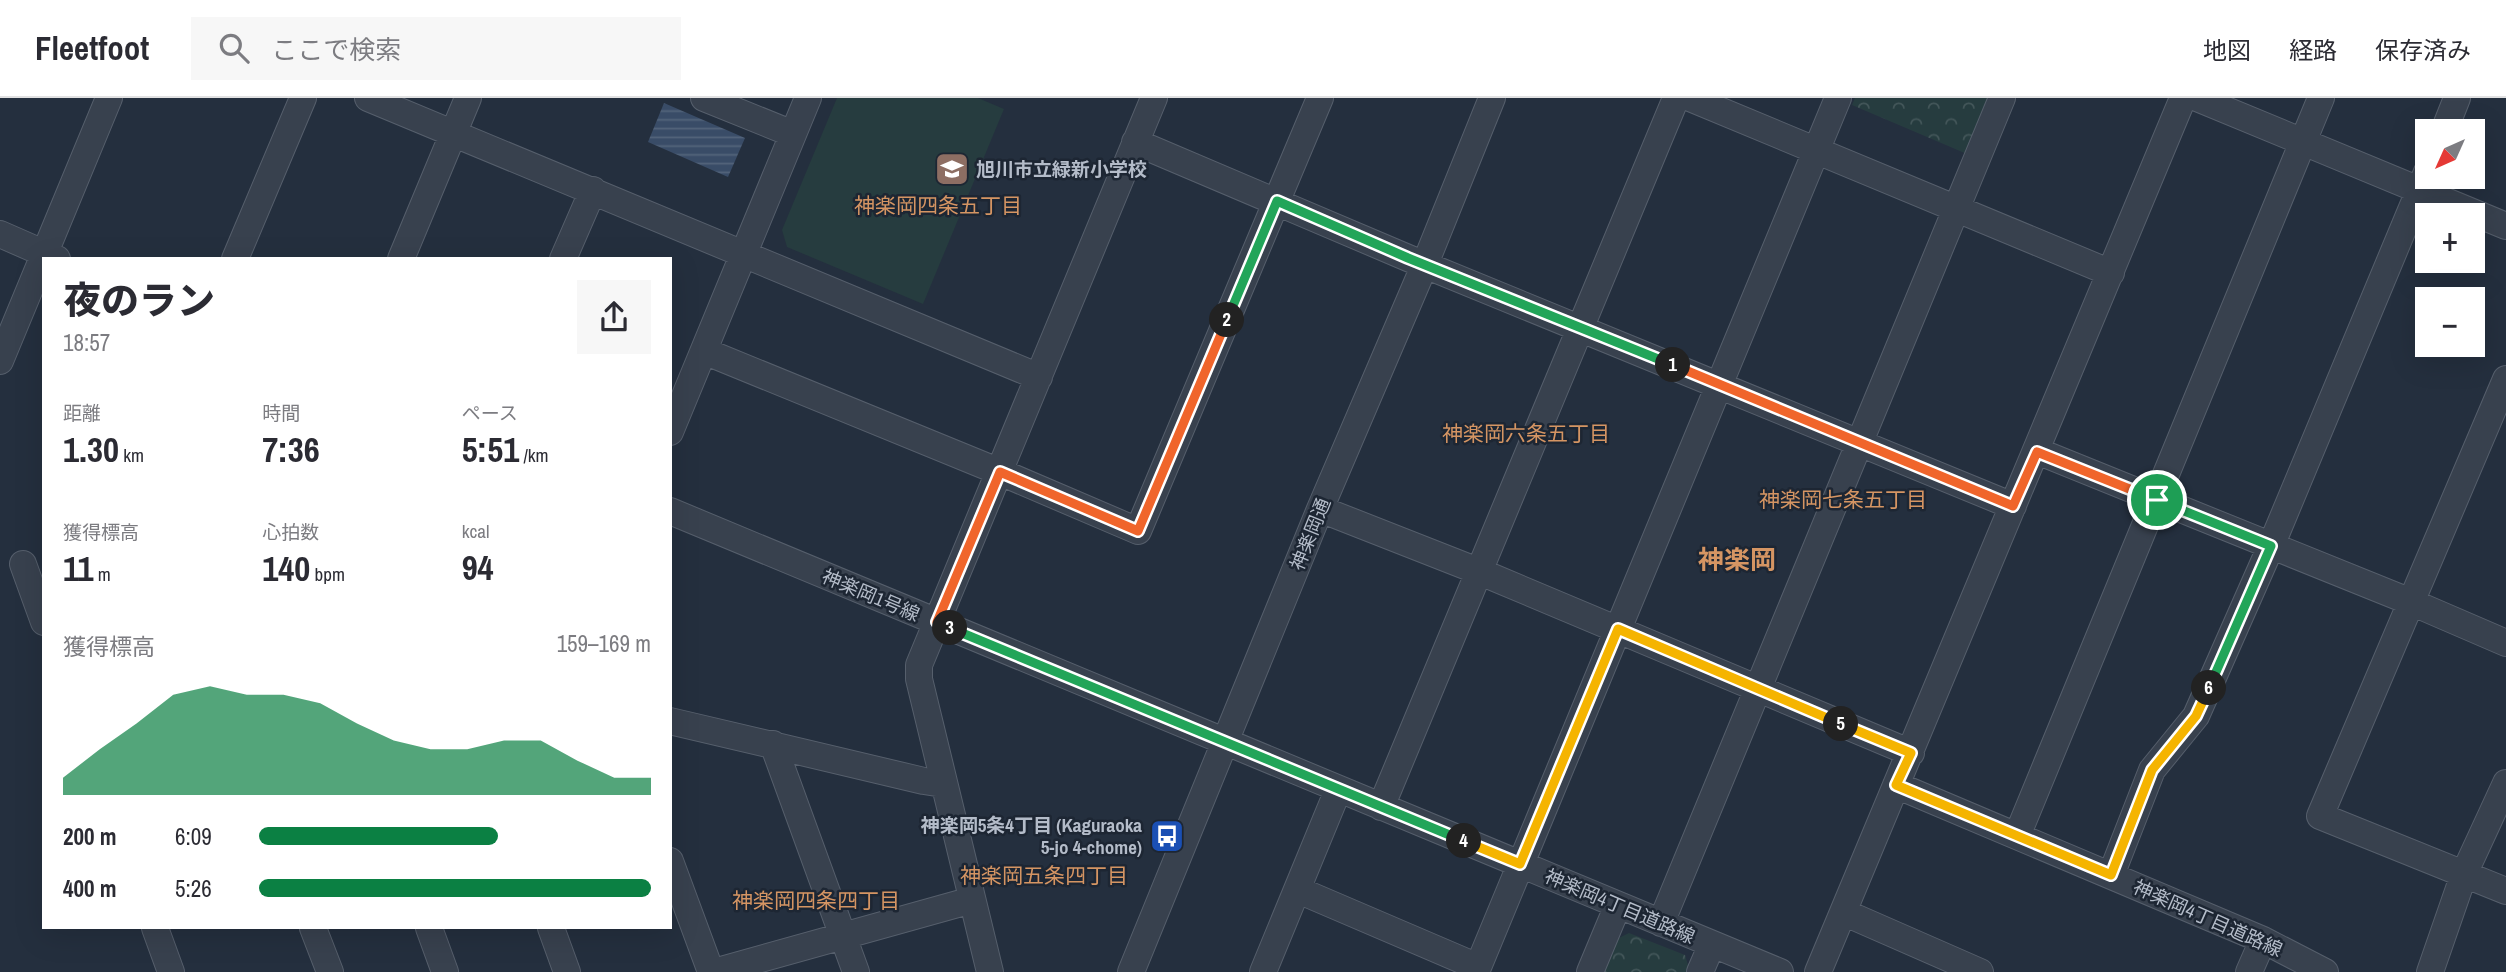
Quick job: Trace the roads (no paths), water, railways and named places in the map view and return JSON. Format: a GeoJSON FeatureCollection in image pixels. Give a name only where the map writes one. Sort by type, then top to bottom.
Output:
{"type":"FeatureCollection","features":[{"type":"Feature","properties":{"kind":"street"},"geometry":{"type":"LineString","coordinates":[[0,234],[51,256],[109,98]]}},
{"type":"Feature","properties":{"kind":"street"},"geometry":{"type":"LineString","coordinates":[[236,257],[303,98]]}},
{"type":"Feature","properties":{"kind":"street"},"geometry":{"type":"LineString","coordinates":[[368,98],[1039,377]]}},
{"type":"Feature","properties":{"kind":"street"},"geometry":{"type":"LineString","coordinates":[[402,257],[468,98]]}},
{"type":"Feature","properties":{"kind":"street"},"geometry":{"type":"LineString","coordinates":[[704,98],[793,134]]}},
{"type":"Feature","properties":{"kind":"street"},"geometry":{"type":"LineString","coordinates":[[672,427],[808,98]]}},
{"type":"Feature","properties":{"kind":"street"},"geometry":{"type":"LineString","coordinates":[[990,972],[943,784],[919,680],[919,665],[1154,98]]}},
{"type":"Feature","properties":{"kind":"street"},"geometry":{"type":"LineString","coordinates":[[704,351],[1138,531],[1320,98]]}},
{"type":"Feature","properties":{"kind":"street","name":"神楽岡通"},"geometry":{"type":"LineString","coordinates":[[1138,967],[1320,509],[1425,264],[1492,98]]}},
{"type":"Feature","properties":{"kind":"street"},"geometry":{"type":"LineString","coordinates":[[1381,807],[1676,98]]}},
{"type":"Feature","properties":{"kind":"street"},"geometry":{"type":"LineString","coordinates":[[1690,98],[2111,273]]}},
{"type":"Feature","properties":{"kind":"street"},"geometry":{"type":"LineString","coordinates":[[1298,890],[1477,969],[1838,98]]}},
{"type":"Feature","properties":{"kind":"street"},"geometry":{"type":"LineString","coordinates":[[1661,923],[2003,98]]}},
{"type":"Feature","properties":{"kind":"street"},"geometry":{"type":"LineString","coordinates":[[1818,972],[2183,98]]}},
{"type":"Feature","properties":{"kind":"street"},"geometry":{"type":"LineString","coordinates":[[2197,98],[2303,143],[2415,178]]}},
{"type":"Feature","properties":{"kind":"street"},"geometry":{"type":"LineString","coordinates":[[2017,836],[2321,98]]}},
{"type":"Feature","properties":{"kind":"street"},"geometry":{"type":"LineString","coordinates":[[2449,119],[2458,98]]}},
{"type":"Feature","properties":{"kind":"street"},"geometry":{"type":"LineString","coordinates":[[1135,142],[2013,506]]}},
{"type":"Feature","properties":{"kind":"street"},"geometry":{"type":"LineString","coordinates":[[2111,875],[2152,770],[2196,716],[2271,546],[2420,189]]}},
{"type":"Feature","properties":{"kind":"street"},"geometry":{"type":"LineString","coordinates":[[2438,189],[2506,226]]}},
{"type":"Feature","properties":{"kind":"street"},"geometry":{"type":"LineString","coordinates":[[565,257],[593,190]]}},
{"type":"Feature","properties":{"kind":"street"},"geometry":{"type":"LineString","coordinates":[[3,347],[42,273]]}},
{"type":"Feature","properties":{"kind":"street"},"geometry":{"type":"LineString","coordinates":[[2506,379],[2320,816],[2506,891]]}},
{"type":"Feature","properties":{"kind":"street"},"geometry":{"type":"LineString","coordinates":[[2037,452],[2411,602],[2506,643]]}},
{"type":"Feature","properties":{"kind":"street"},"geometry":{"type":"LineString","coordinates":[[1320,509],[1478,571],[1911,753]]}},
{"type":"Feature","properties":{"kind":"street","name":"神楽岡1号線"},"geometry":{"type":"LineString","coordinates":[[672,512],[1226,743]]}},
{"type":"Feature","properties":{"kind":"street"},"geometry":{"type":"LineString","coordinates":[[22,564],[42,617]]}},
{"type":"Feature","properties":{"kind":"street"},"geometry":{"type":"LineString","coordinates":[[672,721],[924,782],[943,784]]}},
{"type":"Feature","properties":{"kind":"street","name":"神楽岡4丁目道路線"},"geometry":{"type":"LineString","coordinates":[[1226,743],[1780,972]]}},
{"type":"Feature","properties":{"kind":"street"},"geometry":{"type":"LineString","coordinates":[[773,744],[856,972]]}},
{"type":"Feature","properties":{"kind":"street"},"geometry":{"type":"LineString","coordinates":[[2430,972],[2465,874],[2506,783]]}},
{"type":"Feature","properties":{"kind":"street","name":"神楽岡4丁目道路線"},"geometry":{"type":"LineString","coordinates":[[1896,785],[2263,940],[2325,972]]}},
{"type":"Feature","properties":{"kind":"street"},"geometry":{"type":"LineString","coordinates":[[1263,972],[1339,790]]}},
{"type":"Feature","properties":{"kind":"street"},"geometry":{"type":"LineString","coordinates":[[672,866],[712,972],[972,900]]}},
{"type":"Feature","properties":{"kind":"street"},"geometry":{"type":"LineString","coordinates":[[1590,972],[1618,905]]}},
{"type":"Feature","properties":{"kind":"street"},"geometry":{"type":"LineString","coordinates":[[1843,912],[1980,972]]}},
{"type":"Feature","properties":{"kind":"street"},"geometry":{"type":"LineString","coordinates":[[155,929],[171,972]]}},
{"type":"Feature","properties":{"kind":"street"},"geometry":{"type":"LineString","coordinates":[[313,929],[330,972]]}},
{"type":"Feature","properties":{"kind":"street"},"geometry":{"type":"LineString","coordinates":[[429,929],[445,972]]}},
{"type":"Feature","properties":{"kind":"street"},"geometry":{"type":"LineString","coordinates":[[551,929],[567,972]]}},
{"type":"Feature","properties":{"kind":"street"},"geometry":{"type":"LineString","coordinates":[[2249,972],[2263,940]]}},
{"type":"Feature","properties":{"kind":"street"},"geometry":{"type":"LineString","coordinates":[[1700,972],[1712,944]]}},
{"type":"Feature","properties":{"kind":"water"},"geometry":{"type":"Polygon","coordinates":[[[664,103],[745,138],[728,177],[648,142],[664,103]]]}},
{"type":"Feature","properties":{"kind":"place","name":"旭川市立緑新小学校"},"geometry":{"type":"Point","coordinates":[952,169]}},
{"type":"Feature","properties":{"kind":"place","name":"神楽岡5条4丁目 (Kaguraoka 5-jo 4-chome)"},"geometry":{"type":"Point","coordinates":[1167,836]}},
{"type":"Feature","properties":{"kind":"district","name":"神楽岡四条五丁目"},"geometry":{"type":"Point","coordinates":[938,205]}},
{"type":"Feature","properties":{"kind":"district","name":"神楽岡六条五丁目"},"geometry":{"type":"Point","coordinates":[1526,433]}},
{"type":"Feature","properties":{"kind":"district","name":"神楽岡七条五丁目"},"geometry":{"type":"Point","coordinates":[1843,499]}},
{"type":"Feature","properties":{"kind":"district","name":"神楽岡"},"geometry":{"type":"Point","coordinates":[1737,559]}},
{"type":"Feature","properties":{"kind":"district","name":"神楽岡五条四丁目"},"geometry":{"type":"Point","coordinates":[1044,875]}},
{"type":"Feature","properties":{"kind":"district","name":"神楽岡四条四丁目"},"geometry":{"type":"Point","coordinates":[816,900]}}]}
